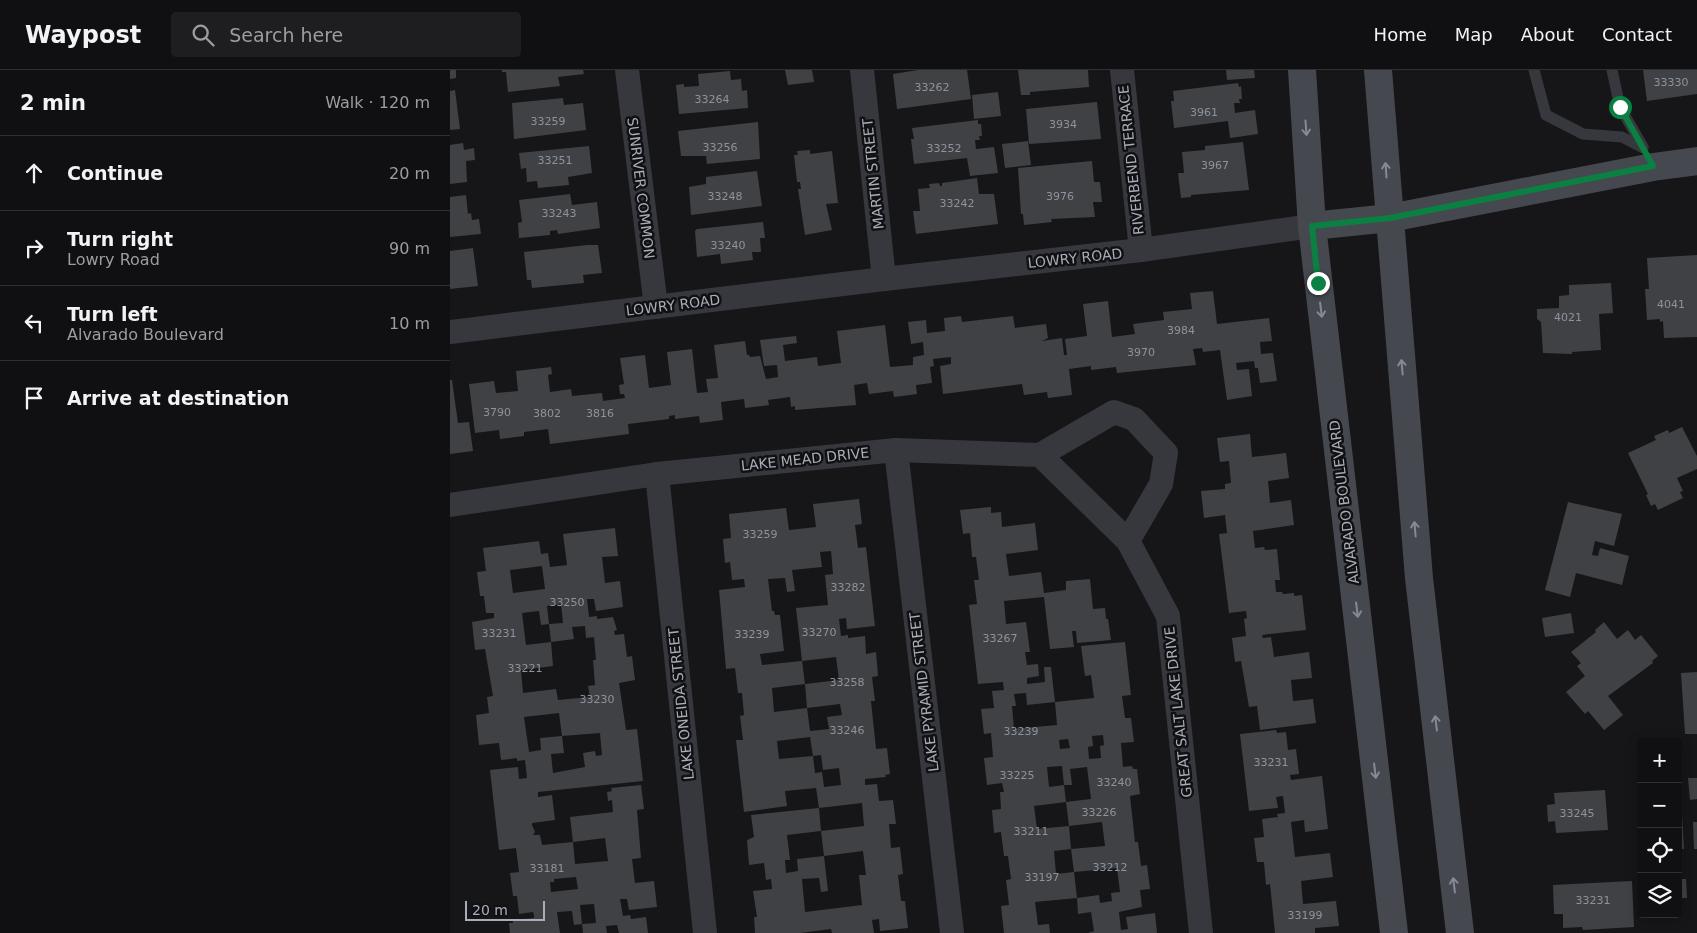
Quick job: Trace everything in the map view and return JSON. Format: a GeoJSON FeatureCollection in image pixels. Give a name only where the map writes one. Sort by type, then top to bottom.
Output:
{"type":"FeatureCollection","features":[{"type":"Feature","properties":{"kind":"main road","name":"ALVARADO BOULEVARD"},"geometry":{"type":"LineString","coordinates":[[1302,70],[1312,226],[1394,933]]}},
{"type":"Feature","properties":{"kind":"main road"},"geometry":{"type":"LineString","coordinates":[[1378,70],[1419,578],[1460,933]]}},
{"type":"Feature","properties":{"kind":"main road","name":"LOWRY ROAD"},"geometry":{"type":"LineString","coordinates":[[1312,226],[1390,218],[1648,157],[1697,161]]}},
{"type":"Feature","properties":{"kind":"street","name":"SUNRIVER COMMON"},"geometry":{"type":"LineString","coordinates":[[626,70],[656,307]]}},
{"type":"Feature","properties":{"kind":"street","name":"MARTIN STREET"},"geometry":{"type":"LineString","coordinates":[[862,70],[884,279]]}},
{"type":"Feature","properties":{"kind":"street","name":"RIVERBEND TERRACE"},"geometry":{"type":"LineString","coordinates":[[1122,70],[1141,250]]}},
{"type":"Feature","properties":{"kind":"street","name":"LOWRY ROAD"},"geometry":{"type":"LineString","coordinates":[[450,332],[1141,250],[1312,226]]}},
{"type":"Feature","properties":{"kind":"street"},"geometry":{"type":"LineString","coordinates":[[1114,412],[1134,419],[1166,453],[1161,484],[1128,541],[1040,455],[1114,412]]}},
{"type":"Feature","properties":{"kind":"street","name":"LAKE MEAD DRIVE"},"geometry":{"type":"LineString","coordinates":[[450,505],[657,474],[896,450],[1040,455]]}},
{"type":"Feature","properties":{"kind":"street","name":"LAKE PYRAMID STREET"},"geometry":{"type":"LineString","coordinates":[[896,450],[952,933]]}},
{"type":"Feature","properties":{"kind":"street","name":"LAKE ONEIDA STREET"},"geometry":{"type":"LineString","coordinates":[[657,474],[705,933]]}},
{"type":"Feature","properties":{"kind":"street","name":"GREAT SALT LAKE DRIVE"},"geometry":{"type":"LineString","coordinates":[[1128,541],[1168,616],[1201,933]]}},
{"type":"Feature","properties":{"kind":"lane"},"geometry":{"type":"LineString","coordinates":[[1534,70],[1546,115],[1583,134],[1622,137],[1648,157]]}},
{"type":"Feature","properties":{"kind":"lane"},"geometry":{"type":"LineString","coordinates":[[1612,70],[1620,107],[1648,157]]}},
{"type":"Feature","properties":{"kind":"building"},"geometry":{"type":"Polygon","coordinates":[[[450,70],[456,70],[456,78],[450,79],[450,70]]]}},
{"type":"Feature","properties":{"kind":"building"},"geometry":{"type":"Polygon","coordinates":[[[502,70],[583,70],[584,74],[558,77],[560,86],[508,92],[506,72],[502,72],[502,70]]]}},
{"type":"Feature","properties":{"kind":"building"},"geometry":{"type":"Polygon","coordinates":[[[785,70],[812,70],[814,82],[788,85],[785,70]]]}},
{"type":"Feature","properties":{"kind":"building"},"geometry":{"type":"Polygon","coordinates":[[[918,70],[967,70],[971,99],[897,109],[893,74],[918,70]]]}},
{"type":"Feature","properties":{"kind":"building"},"geometry":{"type":"Polygon","coordinates":[[[1018,70],[1088,70],[1089,87],[1030,92],[1030,95],[1021,95],[1018,70]]]}},
{"type":"Feature","properties":{"kind":"building"},"geometry":{"type":"Polygon","coordinates":[[[1226,70],[1254,70],[1255,78],[1227,80],[1226,70]]]}},
{"type":"Feature","properties":{"kind":"building"},"geometry":{"type":"Polygon","coordinates":[[[1643,70],[1697,70],[1697,94],[1647,101],[1643,70]]]}},
{"type":"Feature","properties":{"kind":"building"},"geometry":{"type":"Polygon","coordinates":[[[730,71],[731,80],[741,79],[742,91],[747,90],[748,108],[679,114],[676,85],[684,84],[684,87],[699,86],[698,74],[730,71]]]}},
{"type":"Feature","properties":{"kind":"building"},"geometry":{"type":"Polygon","coordinates":[[[1238,83],[1239,87],[1241,86],[1242,99],[1239,99],[1240,103],[1234,103],[1235,113],[1255,110],[1258,134],[1230,138],[1228,121],[1174,128],[1171,101],[1174,101],[1173,91],[1238,83]]]}},
{"type":"Feature","properties":{"kind":"building"},"geometry":{"type":"Polygon","coordinates":[[[455,90],[460,129],[450,130],[450,91],[455,90]]]}},
{"type":"Feature","properties":{"kind":"building"},"geometry":{"type":"Polygon","coordinates":[[[998,92],[1001,116],[974,119],[972,95],[998,92]]]}},
{"type":"Feature","properties":{"kind":"building"},"geometry":{"type":"Polygon","coordinates":[[[563,98],[564,105],[583,103],[586,130],[514,139],[512,103],[563,98]]]}},
{"type":"Feature","properties":{"kind":"building"},"geometry":{"type":"Polygon","coordinates":[[[1097,102],[1101,139],[1029,144],[1026,109],[1097,102]]]}},
{"type":"Feature","properties":{"kind":"building"},"geometry":{"type":"Polygon","coordinates":[[[978,120],[978,124],[981,124],[982,136],[979,136],[980,140],[975,140],[976,149],[994,147],[998,173],[970,176],[967,158],[914,164],[911,139],[914,139],[912,128],[978,120]]]}},
{"type":"Feature","properties":{"kind":"building"},"geometry":{"type":"Polygon","coordinates":[[[758,122],[760,159],[707,164],[706,156],[681,156],[678,131],[758,122]]]}},
{"type":"Feature","properties":{"kind":"building"},"geometry":{"type":"Polygon","coordinates":[[[1028,141],[1031,165],[1005,168],[1002,144],[1028,141]]]}},
{"type":"Feature","properties":{"kind":"building"},"geometry":{"type":"Polygon","coordinates":[[[1243,142],[1249,190],[1191,195],[1191,197],[1181,198],[1178,173],[1184,173],[1182,152],[1205,150],[1205,146],[1243,142]]]}},
{"type":"Feature","properties":{"kind":"building"},"geometry":{"type":"Polygon","coordinates":[[[463,143],[464,150],[474,148],[475,160],[466,161],[467,182],[450,184],[450,145],[463,143]]]}},
{"type":"Feature","properties":{"kind":"building"},"geometry":{"type":"Polygon","coordinates":[[[589,146],[592,173],[568,177],[569,185],[538,188],[537,181],[527,182],[526,168],[521,169],[519,153],[589,146]]]}},
{"type":"Feature","properties":{"kind":"building"},"geometry":{"type":"Polygon","coordinates":[[[810,150],[810,154],[832,151],[838,203],[826,204],[832,230],[805,235],[798,189],[801,189],[800,182],[797,182],[794,155],[798,155],[797,151],[810,150]]]}},
{"type":"Feature","properties":{"kind":"building"},"geometry":{"type":"Polygon","coordinates":[[[1092,161],[1094,182],[1100,182],[1102,202],[1093,202],[1095,217],[1051,219],[1052,222],[1024,225],[1023,214],[1021,214],[1018,168],[1092,161]]]}},
{"type":"Feature","properties":{"kind":"building"},"geometry":{"type":"Polygon","coordinates":[[[757,171],[762,206],[691,215],[689,187],[706,184],[706,177],[757,171]]]}},
{"type":"Feature","properties":{"kind":"building"},"geometry":{"type":"Polygon","coordinates":[[[977,178],[979,194],[994,194],[998,224],[916,234],[913,211],[920,211],[918,189],[930,188],[929,184],[939,183],[942,186],[942,183],[977,178]]]}},
{"type":"Feature","properties":{"kind":"building"},"geometry":{"type":"Polygon","coordinates":[[[570,194],[572,205],[597,202],[600,228],[558,234],[557,230],[550,231],[550,235],[519,238],[518,223],[522,222],[519,200],[570,194]]]}},
{"type":"Feature","properties":{"kind":"building"},"geometry":{"type":"Polygon","coordinates":[[[466,195],[468,214],[471,213],[472,220],[479,219],[481,234],[450,237],[450,197],[466,195]]]}},
{"type":"Feature","properties":{"kind":"building"},"geometry":{"type":"Polygon","coordinates":[[[763,222],[765,238],[760,238],[761,252],[752,252],[753,260],[721,264],[720,254],[697,257],[695,231],[697,229],[763,222]]]}},
{"type":"Feature","properties":{"kind":"building"},"geometry":{"type":"Polygon","coordinates":[[[598,245],[602,273],[583,275],[584,283],[532,288],[531,280],[527,280],[524,252],[598,245]]]}},
{"type":"Feature","properties":{"kind":"building"},"geometry":{"type":"Polygon","coordinates":[[[473,248],[478,286],[450,289],[450,251],[473,248]]]}},
{"type":"Feature","properties":{"kind":"building"},"geometry":{"type":"Polygon","coordinates":[[[1697,255],[1697,337],[1664,338],[1663,321],[1660,322],[1660,319],[1647,320],[1645,289],[1649,289],[1647,258],[1697,255]]]}},
{"type":"Feature","properties":{"kind":"building"},"geometry":{"type":"Polygon","coordinates":[[[1611,283],[1613,313],[1599,314],[1601,350],[1572,352],[1572,354],[1543,353],[1541,322],[1537,319],[1537,309],[1559,308],[1559,296],[1569,295],[1569,285],[1611,283]]]}},
{"type":"Feature","properties":{"kind":"building"},"geometry":{"type":"Polygon","coordinates":[[[1213,291],[1217,324],[1269,318],[1272,341],[1260,342],[1261,354],[1273,353],[1277,381],[1260,383],[1258,368],[1255,368],[1254,361],[1236,363],[1237,370],[1249,369],[1252,396],[1227,400],[1220,350],[1203,352],[1202,348],[1193,349],[1196,365],[1117,373],[1116,367],[1091,370],[1091,366],[1069,369],[1072,395],[1048,398],[1047,392],[1024,395],[1022,384],[943,394],[940,366],[951,364],[951,357],[933,359],[934,366],[930,367],[932,383],[916,385],[917,394],[894,397],[893,391],[869,394],[867,383],[854,385],[856,405],[795,410],[795,406],[791,407],[790,397],[768,400],[769,405],[745,408],[744,399],[721,402],[723,420],[700,423],[699,416],[675,419],[675,415],[669,416],[669,419],[628,424],[629,434],[550,444],[548,429],[524,432],[524,436],[500,439],[499,430],[475,433],[469,384],[494,381],[496,393],[518,391],[516,371],[551,367],[552,374],[548,375],[550,392],[571,389],[572,396],[602,393],[603,401],[625,398],[624,394],[620,394],[619,385],[624,384],[620,358],[645,355],[649,388],[671,385],[667,352],[692,349],[697,393],[708,392],[706,379],[718,378],[714,345],[745,341],[747,355],[750,357],[760,356],[766,379],[778,377],[777,365],[764,366],[760,340],[796,336],[797,343],[783,345],[785,361],[817,357],[818,366],[841,363],[837,331],[885,325],[890,367],[913,365],[913,357],[924,355],[923,342],[911,344],[908,322],[926,320],[927,333],[945,331],[944,318],[961,316],[962,322],[1013,316],[1015,328],[1046,324],[1048,338],[1042,341],[1062,338],[1064,355],[1067,355],[1065,339],[1087,336],[1083,304],[1108,301],[1112,337],[1135,334],[1133,324],[1164,320],[1163,312],[1192,309],[1190,293],[1213,291]]]}},
{"type":"Feature","properties":{"kind":"building"},"geometry":{"type":"Polygon","coordinates":[[[450,380],[452,380],[458,423],[469,422],[473,451],[450,454],[450,380]]]}},
{"type":"Feature","properties":{"kind":"building"},"geometry":{"type":"Polygon","coordinates":[[[1682,427],[1697,456],[1697,469],[1677,478],[1683,491],[1680,492],[1683,498],[1658,510],[1655,504],[1651,506],[1646,495],[1648,494],[1628,453],[1656,440],[1654,436],[1668,430],[1669,433],[1682,427]]]}},
{"type":"Feature","properties":{"kind":"building"},"geometry":{"type":"Polygon","coordinates":[[[1250,434],[1252,457],[1286,453],[1289,478],[1268,481],[1270,503],[1291,500],[1294,525],[1253,531],[1255,548],[1264,547],[1265,550],[1277,549],[1280,580],[1275,580],[1276,592],[1282,592],[1283,594],[1294,593],[1294,596],[1302,595],[1306,630],[1262,635],[1263,638],[1271,637],[1274,657],[1309,652],[1312,678],[1291,680],[1293,701],[1313,699],[1316,723],[1260,730],[1257,706],[1249,707],[1241,661],[1235,662],[1232,638],[1246,636],[1244,619],[1247,618],[1246,611],[1229,613],[1219,534],[1227,533],[1225,515],[1204,518],[1201,491],[1225,489],[1225,484],[1231,483],[1229,461],[1220,462],[1217,438],[1250,434]]]}},
{"type":"Feature","properties":{"kind":"building"},"geometry":{"type":"Polygon","coordinates":[[[859,499],[862,524],[855,525],[858,548],[866,547],[875,626],[847,629],[846,618],[839,619],[841,636],[848,635],[848,638],[865,636],[866,654],[876,652],[878,676],[872,677],[875,701],[871,701],[876,749],[887,748],[890,774],[885,775],[886,777],[865,779],[865,785],[877,784],[879,801],[893,800],[896,824],[889,824],[891,848],[900,847],[903,874],[898,875],[901,901],[905,901],[908,928],[880,931],[879,919],[872,920],[874,933],[832,933],[831,929],[800,933],[755,933],[754,917],[757,917],[753,891],[772,889],[771,879],[766,880],[764,863],[749,865],[747,840],[754,837],[751,815],[819,808],[816,788],[785,791],[787,806],[744,812],[736,740],[743,740],[740,716],[744,715],[742,693],[738,693],[735,668],[726,669],[719,590],[745,587],[744,579],[732,580],[730,562],[725,563],[723,539],[731,538],[729,514],[786,508],[789,530],[816,527],[813,504],[859,499]],[[831,551],[820,552],[822,567],[792,570],[795,591],[787,592],[785,578],[768,579],[772,611],[774,611],[775,615],[780,615],[784,651],[760,654],[762,665],[802,661],[796,608],[828,605],[825,575],[833,574],[831,551]],[[836,657],[802,661],[805,684],[839,680],[836,657]],[[805,684],[772,688],[774,712],[807,708],[805,684]],[[840,704],[807,708],[810,731],[829,729],[827,717],[842,715],[840,704]],[[810,737],[777,741],[779,759],[813,756],[810,737]],[[821,755],[813,756],[815,773],[822,772],[824,787],[841,785],[839,768],[823,770],[821,755]],[[862,803],[819,808],[821,831],[864,826],[862,803]],[[821,831],[787,835],[790,860],[785,860],[786,873],[798,871],[797,859],[824,856],[821,831]],[[863,851],[824,856],[828,891],[821,892],[819,878],[802,879],[805,912],[862,905],[859,875],[866,875],[863,851]]]}},
{"type":"Feature","properties":{"kind":"building"},"geometry":{"type":"Polygon","coordinates":[[[1568,502],[1622,514],[1614,546],[1595,541],[1592,555],[1598,556],[1600,548],[1629,556],[1622,585],[1576,573],[1570,597],[1545,590],[1568,502]]]}},
{"type":"Feature","properties":{"kind":"building"},"geometry":{"type":"Polygon","coordinates":[[[991,507],[991,513],[1001,512],[1002,527],[1035,523],[1038,550],[1006,554],[1009,576],[1041,572],[1044,593],[1066,590],[1066,581],[1090,579],[1093,609],[1105,608],[1111,640],[1077,643],[1076,631],[1072,631],[1074,647],[1050,649],[1044,597],[1004,601],[1006,624],[1026,622],[1030,652],[1025,652],[1027,665],[1038,664],[1039,676],[1027,678],[1027,684],[1045,682],[1044,667],[1051,667],[1055,702],[1094,698],[1091,675],[1085,676],[1081,646],[1125,642],[1131,695],[1122,696],[1125,718],[1131,718],[1134,742],[1121,743],[1123,767],[1132,766],[1133,769],[1137,769],[1140,794],[1130,796],[1135,842],[1138,842],[1141,866],[1147,865],[1150,889],[1140,890],[1142,907],[1119,912],[1121,930],[1128,929],[1126,917],[1155,913],[1157,933],[1088,933],[1094,931],[1091,912],[1078,914],[1077,898],[1035,902],[1038,925],[1049,924],[1050,933],[1004,933],[1001,906],[1009,905],[1006,880],[1011,879],[1008,856],[1004,856],[1001,832],[994,833],[992,810],[1001,809],[1000,792],[1004,792],[1002,783],[987,785],[984,758],[993,757],[991,733],[984,734],[981,709],[994,708],[992,691],[1004,690],[1003,682],[978,684],[969,605],[977,604],[974,580],[979,580],[976,557],[972,557],[970,533],[963,534],[960,510],[991,507]],[[1026,693],[1014,694],[1016,706],[1012,706],[1014,729],[1057,725],[1055,702],[1027,705],[1026,693]],[[1103,735],[1092,736],[1093,746],[1088,747],[1089,759],[1101,758],[1100,746],[1104,745],[1103,735]],[[1068,739],[1059,740],[1060,749],[1070,748],[1068,739]],[[1062,766],[1047,767],[1049,787],[1064,785],[1062,766]],[[1087,767],[1070,769],[1072,785],[1064,785],[1066,802],[1091,799],[1087,767]],[[1066,802],[1034,806],[1037,829],[1069,826],[1066,802]],[[1102,822],[1069,826],[1071,849],[1105,846],[1102,822]],[[1071,849],[1054,851],[1056,874],[1074,872],[1071,849]],[[1117,868],[1074,872],[1077,898],[1099,895],[1100,903],[1112,901],[1111,893],[1120,892],[1117,868]]]}},
{"type":"Feature","properties":{"kind":"building"},"geometry":{"type":"Polygon","coordinates":[[[615,528],[618,556],[602,557],[605,583],[620,581],[623,607],[596,611],[594,599],[587,599],[589,617],[597,616],[597,619],[613,617],[617,630],[614,631],[615,635],[624,634],[627,657],[632,656],[635,680],[619,683],[626,730],[637,729],[643,781],[538,792],[538,797],[552,795],[555,820],[532,823],[535,832],[533,835],[540,835],[542,845],[573,842],[570,817],[613,812],[612,800],[608,801],[607,792],[612,791],[611,788],[641,785],[644,809],[637,810],[641,858],[632,859],[635,883],[654,881],[657,907],[629,910],[627,899],[620,899],[623,916],[630,915],[631,919],[646,917],[648,933],[619,933],[617,925],[606,926],[607,933],[583,933],[582,924],[574,925],[572,911],[557,912],[560,933],[510,933],[509,923],[513,923],[513,920],[534,918],[534,915],[533,912],[519,914],[517,896],[513,896],[510,873],[519,872],[516,848],[499,850],[490,770],[518,767],[519,779],[527,778],[525,760],[517,761],[517,758],[501,760],[499,743],[479,745],[476,715],[489,713],[487,697],[493,696],[485,649],[475,650],[472,622],[494,618],[494,613],[486,613],[484,596],[480,596],[477,572],[486,571],[483,548],[539,541],[541,554],[548,553],[550,567],[567,565],[563,534],[615,528]],[[542,566],[510,570],[513,593],[545,589],[542,566]],[[561,604],[547,606],[549,624],[563,623],[561,604]],[[539,611],[522,613],[526,645],[551,642],[549,624],[541,625],[539,611]],[[585,626],[572,627],[574,639],[551,642],[553,666],[521,670],[523,693],[556,689],[558,700],[590,697],[588,686],[595,685],[593,660],[596,660],[594,637],[586,638],[585,626]],[[559,713],[524,717],[529,752],[541,750],[540,738],[562,736],[559,713]],[[600,733],[562,736],[564,753],[551,754],[553,773],[585,767],[583,753],[595,751],[596,756],[602,755],[600,733]],[[605,838],[573,842],[575,864],[608,861],[605,838]],[[576,877],[554,879],[554,882],[550,882],[551,892],[578,889],[576,877]],[[594,904],[580,905],[582,924],[596,923],[594,904]]]}},
{"type":"Feature","properties":{"kind":"building"},"geometry":{"type":"Polygon","coordinates":[[[1571,613],[1574,633],[1545,637],[1542,618],[1571,613]]]}},
{"type":"Feature","properties":{"kind":"building"},"geometry":{"type":"Polygon","coordinates":[[[1604,622],[1617,639],[1628,630],[1635,640],[1641,635],[1658,656],[1652,661],[1653,663],[1608,696],[1623,715],[1604,730],[1588,711],[1585,714],[1566,692],[1585,676],[1577,666],[1581,663],[1571,652],[1596,632],[1595,630],[1604,622]]]}},
{"type":"Feature","properties":{"kind":"building"},"geometry":{"type":"Polygon","coordinates":[[[1697,672],[1697,734],[1685,734],[1681,673],[1697,672]]]}},
{"type":"Feature","properties":{"kind":"building"},"geometry":{"type":"Polygon","coordinates":[[[1276,730],[1277,733],[1286,732],[1288,750],[1296,749],[1299,774],[1290,775],[1291,780],[1322,776],[1328,829],[1305,832],[1304,820],[1291,822],[1295,857],[1330,853],[1333,877],[1301,881],[1303,904],[1336,901],[1339,926],[1315,928],[1315,933],[1275,933],[1270,884],[1266,885],[1264,862],[1257,862],[1254,838],[1264,837],[1262,819],[1278,817],[1277,814],[1285,813],[1283,796],[1276,797],[1278,808],[1249,811],[1240,734],[1276,730]]]}},
{"type":"Feature","properties":{"kind":"building"},"geometry":{"type":"Polygon","coordinates":[[[1688,778],[1697,778],[1697,799],[1690,800],[1688,778]]]}},
{"type":"Feature","properties":{"kind":"building"},"geometry":{"type":"Polygon","coordinates":[[[1605,790],[1608,830],[1556,833],[1555,821],[1548,822],[1547,805],[1555,804],[1554,793],[1605,790]]]}},
{"type":"Feature","properties":{"kind":"building"},"geometry":{"type":"Polygon","coordinates":[[[1682,814],[1684,849],[1682,849],[1682,814]]]}},
{"type":"Feature","properties":{"kind":"building"},"geometry":{"type":"Polygon","coordinates":[[[1693,822],[1697,822],[1697,849],[1694,849],[1693,822]]]}},
{"type":"Feature","properties":{"kind":"building"},"geometry":{"type":"Polygon","coordinates":[[[1682,879],[1686,879],[1687,898],[1682,898],[1682,879]]]}},
{"type":"Feature","properties":{"kind":"building"},"geometry":{"type":"Polygon","coordinates":[[[1632,881],[1634,927],[1583,930],[1582,927],[1563,928],[1563,914],[1554,914],[1553,885],[1632,881]]]}},
{"type":"Feature","properties":{"kind":"route"},"geometry":{"type":"LineString","coordinates":[[1318,283],[1312,226],[1390,218],[1653,166],[1620,107]]}}]}
